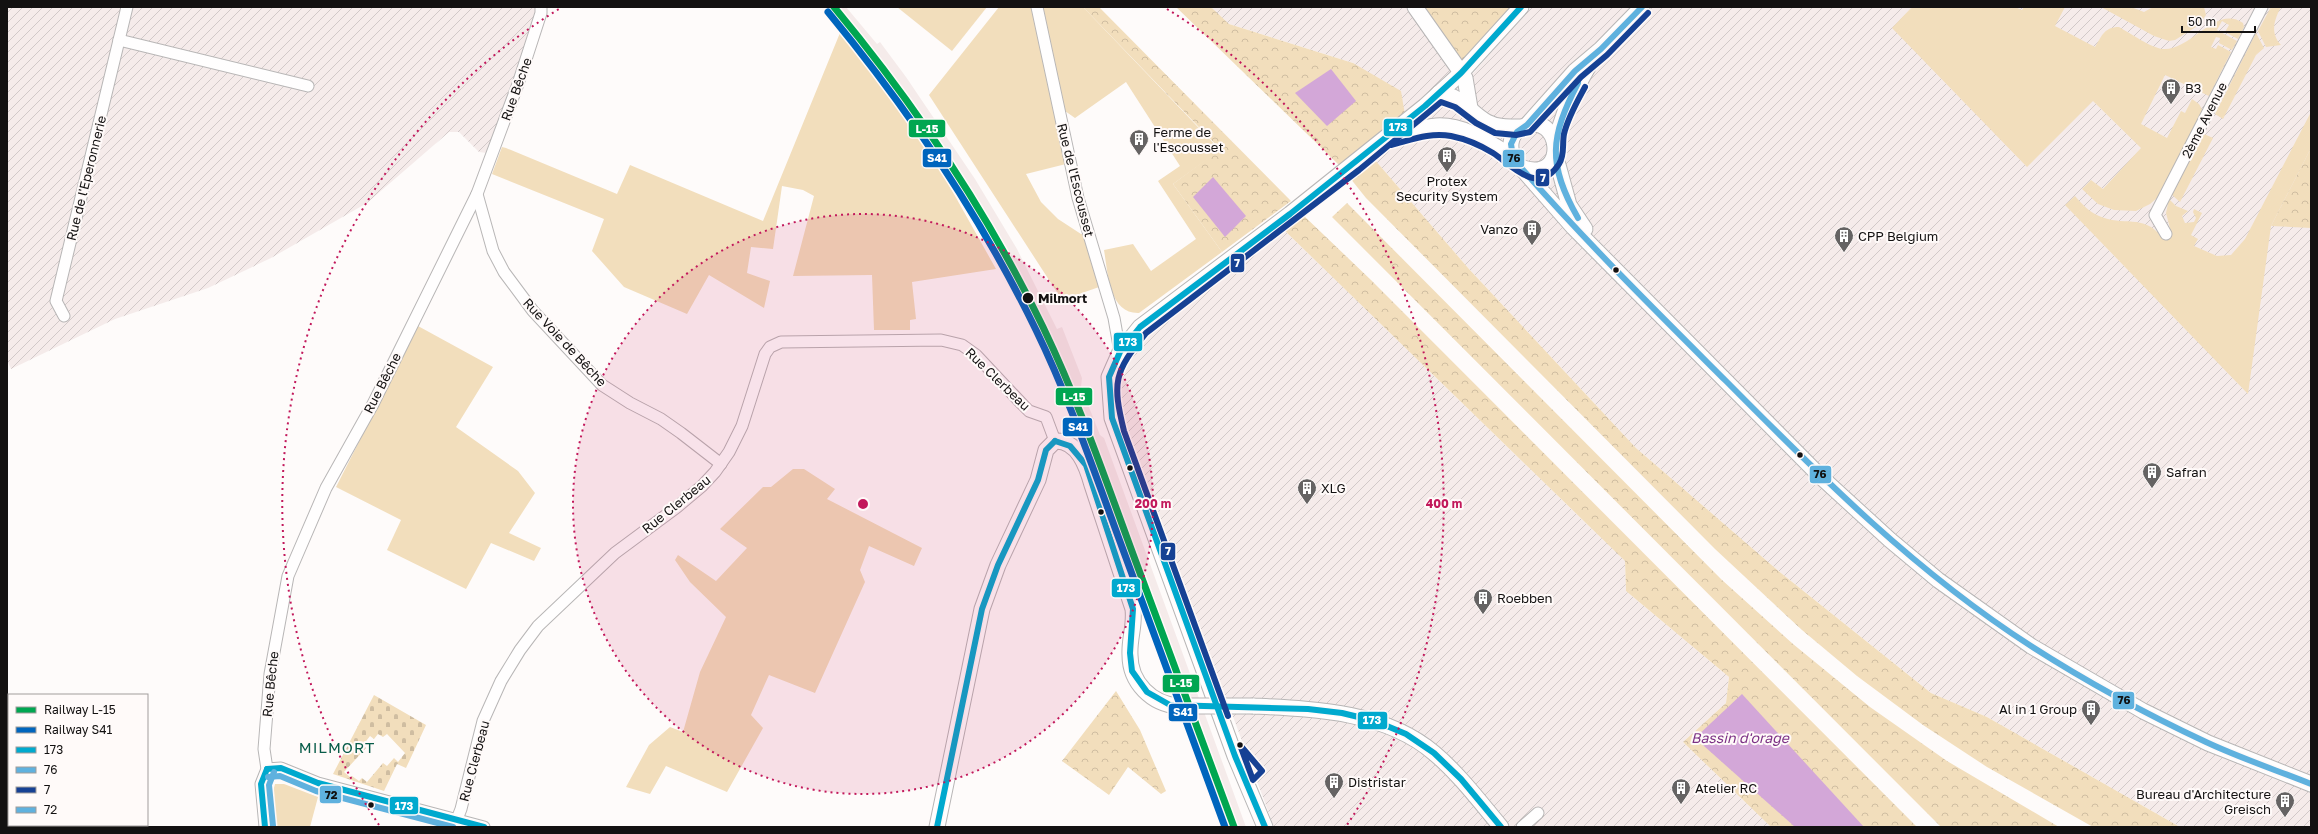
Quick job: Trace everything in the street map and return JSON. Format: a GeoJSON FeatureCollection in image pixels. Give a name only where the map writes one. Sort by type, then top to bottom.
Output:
{"type":"FeatureCollection","features":[{"type":"Feature","properties":{"kind":"street","name":"Rue de l'Eperonnerie"},"geometry":{"type":"LineString","coordinates":[[64,316],[56,302],[127,7]]}},
{"type":"Feature","properties":{"kind":"street","name":"Rue Bêche"},"geometry":{"type":"LineString","coordinates":[[267,769],[264,749],[270,674],[288,576],[326,488],[373,404],[477,194],[518,84],[541,14],[541,7]]}},
{"type":"Feature","properties":{"kind":"street","name":"Rue de l'Escousset"},"geometry":{"type":"LineString","coordinates":[[1037,7],[1078,198],[1114,318],[1120,352]]}},
{"type":"Feature","properties":{"kind":"street"},"geometry":{"type":"LineString","coordinates":[[1415,7],[1465,78],[1470,108]]}},
{"type":"Feature","properties":{"kind":"street"},"geometry":{"type":"LineString","coordinates":[[1265,827],[1235,756],[1112,418],[1109,377],[1120,352],[1140,327],[1290,214],[1425,106],[1461,73],[1522,7]]}},
{"type":"Feature","properties":{"kind":"street"},"geometry":{"type":"LineString","coordinates":[[1642,7],[1601,49],[1575,71],[1513,138],[1511,144],[1518,162],[1568,221],[1820,476],[1890,540],[1938,580],[2031,646],[2143,711],[2208,743],[2311,784]]}},
{"type":"Feature","properties":{"kind":"street","name":"2ème Avenue"},"geometry":{"type":"LineString","coordinates":[[2166,234],[2155,215],[2262,7]]}},
{"type":"Feature","properties":{"kind":"street"},"geometry":{"type":"LineString","coordinates":[[119,40],[308,86]]}},
{"type":"Feature","properties":{"kind":"street"},"geometry":{"type":"LineString","coordinates":[[1387,137],[1436,126],[1450,127],[1475,134],[1518,162],[1536,170],[1542,168],[1552,160],[1568,103],[1581,75],[1601,49]]}},
{"type":"Feature","properties":{"kind":"street"},"geometry":{"type":"LineString","coordinates":[[1439,93],[1458,98],[1486,122],[1495,126],[1542,126],[1549,131],[1555,147],[1570,204],[1600,252]]}},
{"type":"Feature","properties":{"kind":"street"},"geometry":{"type":"LineString","coordinates":[[1425,106],[1427,114],[1436,126]]}},
{"type":"Feature","properties":{"kind":"street","name":"Rue Voie de Bêche"},"geometry":{"type":"LineString","coordinates":[[477,194],[493,251],[504,272],[533,311],[602,385],[630,403],[661,419],[721,464]]}},
{"type":"Feature","properties":{"kind":"street","name":"Rue Clerbeau"},"geometry":{"type":"LineString","coordinates":[[455,824],[483,721],[501,681],[520,650],[538,626],[615,553],[702,486],[721,464],[742,426],[765,354],[770,347],[781,342],[941,340],[962,345],[976,355],[1029,411],[1046,417],[1055,441]]}},
{"type":"Feature","properties":{"kind":"street"},"geometry":{"type":"LineString","coordinates":[[937,827],[982,609],[996,572],[1038,480],[1046,450],[1055,441],[1064,442],[1075,450],[1086,465],[1133,609],[1134,626],[1130,654],[1135,677],[1142,689],[1155,700],[1178,706],[1253,706],[1352,716],[1372,720],[1412,737],[1435,753],[1501,827]]}},
{"type":"Feature","properties":{"kind":"street"},"geometry":{"type":"LineString","coordinates":[[265,827],[261,784],[267,769],[280,768],[318,783],[455,824],[484,827]]}},
{"type":"Feature","properties":{"kind":"street"},"geometry":{"type":"LineString","coordinates":[[1522,827],[1538,813]]}},
{"type":"Feature","properties":{"kind":"shaded area"},"geometry":{"type":"Polygon","coordinates":[[[7,7],[536,7],[536,15],[487,153],[479,152],[459,132],[449,132],[367,203],[271,258],[208,288],[115,319],[11,369],[7,360],[7,7]]]}},
{"type":"Feature","properties":{"kind":"shaded area"},"geometry":{"type":"Polygon","coordinates":[[[827,7],[846,7],[877,44],[880,42],[906,77],[975,179],[1017,249],[1057,329],[1062,327],[1082,378],[1081,387],[1100,435],[1104,438],[1246,827],[1228,827],[1066,392],[1063,393],[1018,295],[958,190],[903,108],[906,105],[827,7]]]}},
{"type":"Feature","properties":{"kind":"shaded area"},"geometry":{"type":"Polygon","coordinates":[[[1211,7],[1415,7],[1469,78],[1531,7],[2311,7],[2311,827],[2180,827],[1987,717],[1931,693],[1781,573],[1636,448],[1469,269],[1375,160],[1378,138],[1353,63],[1229,24],[1211,7]]]}},
{"type":"Feature","properties":{"kind":"shaded area"},"geometry":{"type":"Polygon","coordinates":[[[1284,230],[1625,561],[1626,591],[1729,677],[1726,703],[1683,742],[1771,827],[1274,827],[1125,426],[1119,395],[1124,373],[1134,352],[1150,332],[1284,230]]]}},
{"type":"Feature","properties":{"kind":"green space"},"geometry":{"type":"Polygon","coordinates":[[[897,7],[987,7],[952,51],[897,7]]]}},
{"type":"Feature","properties":{"kind":"green space"},"geometry":{"type":"Polygon","coordinates":[[[999,7],[1032,7],[1066,164],[1026,174],[1041,202],[1058,219],[1081,234],[1086,233],[1102,286],[1062,300],[929,95],[999,7]]]}},
{"type":"Feature","properties":{"kind":"green space"},"geometry":{"type":"Polygon","coordinates":[[[1043,7],[1083,7],[1220,150],[1173,184],[1222,252],[1139,313],[1129,312],[1121,307],[1116,300],[1109,280],[1104,250],[1133,244],[1151,271],[1196,239],[1158,181],[1180,166],[1126,82],[1075,118],[1065,111],[1043,7]]]}},
{"type":"Feature","properties":{"kind":"green space"},"geometry":{"type":"Polygon","coordinates":[[[1083,7],[1099,7],[1291,201],[1222,252],[1173,184],[1220,149],[1083,7]]]}},
{"type":"Feature","properties":{"kind":"green space"},"geometry":{"type":"Polygon","coordinates":[[[1176,7],[1211,7],[1229,24],[1353,63],[1401,91],[1405,115],[1378,138],[1339,165],[1176,7]]]}},
{"type":"Feature","properties":{"kind":"green space"},"geometry":{"type":"Polygon","coordinates":[[[1415,7],[1514,7],[1470,59],[1461,61],[1415,7]]]}},
{"type":"Feature","properties":{"kind":"green space"},"geometry":{"type":"Polygon","coordinates":[[[1912,7],[2015,7],[2022,10],[2024,7],[2065,7],[2055,26],[2095,47],[2104,33],[2114,27],[2119,27],[2147,43],[2163,49],[2173,48],[2184,43],[2213,23],[2223,19],[2233,19],[2243,23],[2244,27],[2238,39],[2225,32],[2229,25],[2222,21],[2217,30],[2237,41],[2232,50],[2219,43],[2220,38],[2216,37],[2211,47],[2216,49],[2218,45],[2231,52],[2209,96],[2165,75],[2141,124],[2167,138],[2181,111],[2185,113],[2192,99],[2199,104],[2203,111],[2157,198],[2150,204],[2136,211],[2114,210],[2098,204],[2082,189],[2091,180],[2103,189],[2141,148],[2093,101],[2027,167],[1892,28],[1912,7]]]}},
{"type":"Feature","properties":{"kind":"green space"},"geometry":{"type":"Polygon","coordinates":[[[2101,7],[2131,7],[2144,12],[2153,7],[2204,7],[2206,15],[2199,25],[2175,40],[2169,41],[2154,36],[2101,7]]]}},
{"type":"Feature","properties":{"kind":"green space"},"geometry":{"type":"Polygon","coordinates":[[[2271,7],[2281,7],[2276,17],[2274,31],[2275,36],[2281,45],[2266,47],[2258,31],[2271,7]]]}},
{"type":"Feature","properties":{"kind":"green space"},"geometry":{"type":"Polygon","coordinates":[[[842,28],[927,146],[996,269],[912,282],[916,319],[910,320],[910,330],[874,330],[872,275],[793,276],[814,196],[803,190],[782,186],[773,249],[751,247],[747,273],[770,281],[764,308],[709,275],[687,314],[624,287],[592,251],[604,219],[492,174],[502,147],[617,194],[630,165],[763,221],[842,28]]]}},
{"type":"Feature","properties":{"kind":"green space"},"geometry":{"type":"Polygon","coordinates":[[[2256,33],[2264,48],[2256,55],[2223,119],[2215,114],[2256,33]]]}},
{"type":"Feature","properties":{"kind":"green space"},"geometry":{"type":"Polygon","coordinates":[[[2311,112],[2311,148],[2271,226],[2248,394],[2065,205],[2075,196],[2086,208],[2095,214],[2116,221],[2148,225],[2162,237],[2171,232],[2166,213],[2169,199],[2176,206],[2188,211],[2182,216],[2185,223],[2194,222],[2196,218],[2193,212],[2194,209],[2202,213],[2191,235],[2198,239],[2194,246],[2217,256],[2231,255],[2245,239],[2311,112]]]}},
{"type":"Feature","properties":{"kind":"green space"},"geometry":{"type":"Polygon","coordinates":[[[2204,134],[2213,138],[2180,202],[2171,194],[2201,135],[2204,134]]]}},
{"type":"Feature","properties":{"kind":"green space"},"geometry":{"type":"Polygon","coordinates":[[[2311,148],[2311,228],[2271,226],[2311,148]]]}},
{"type":"Feature","properties":{"kind":"green space"},"geometry":{"type":"Polygon","coordinates":[[[1375,160],[1469,269],[1636,448],[1781,573],[1931,693],[1987,717],[2180,827],[2093,827],[1987,767],[1923,725],[1857,676],[1802,630],[1715,549],[1366,198],[1350,178],[1375,160]]]}},
{"type":"Feature","properties":{"kind":"green space"},"geometry":{"type":"Polygon","coordinates":[[[1347,203],[1722,580],[1793,644],[1870,707],[1947,761],[2059,827],[1941,827],[1332,217],[1347,203]]]}},
{"type":"Feature","properties":{"kind":"green space"},"geometry":{"type":"Polygon","coordinates":[[[1302,214],[1371,280],[1917,827],[1771,827],[1683,742],[1726,703],[1729,677],[1626,591],[1625,561],[1284,230],[1302,214]]]}},
{"type":"Feature","properties":{"kind":"green space"},"geometry":{"type":"Polygon","coordinates":[[[418,326],[493,367],[456,427],[518,471],[535,493],[509,533],[541,548],[534,561],[491,543],[466,589],[387,550],[401,520],[336,487],[418,326]]]}},
{"type":"Feature","properties":{"kind":"green space"},"geometry":{"type":"Polygon","coordinates":[[[793,469],[804,469],[835,489],[827,499],[922,548],[914,566],[869,546],[860,570],[865,582],[815,693],[769,675],[751,715],[763,728],[727,792],[666,766],[650,794],[626,787],[649,745],[670,727],[683,732],[700,672],[726,617],[690,582],[675,560],[678,555],[716,581],[747,548],[720,529],[763,487],[771,487],[793,469]]]}},
{"type":"Feature","properties":{"kind":"green space"},"geometry":{"type":"Polygon","coordinates":[[[1116,691],[1140,730],[1166,791],[1161,794],[1128,767],[1109,795],[1062,761],[1116,691]]]}},
{"type":"Feature","properties":{"kind":"green space"},"geometry":{"type":"Polygon","coordinates":[[[374,695],[426,725],[406,768],[397,764],[384,791],[333,774],[374,695]],[[378,734],[374,739],[370,736],[363,745],[366,748],[344,772],[350,777],[352,776],[359,781],[362,778],[367,782],[383,763],[387,766],[394,758],[398,762],[405,753],[387,734],[383,737],[378,734]]]}},
{"type":"Feature","properties":{"kind":"green space"},"geometry":{"type":"Polygon","coordinates":[[[275,784],[284,784],[318,797],[310,827],[272,827],[272,795],[275,784]]]}},
{"type":"Feature","properties":{"kind":"water"},"geometry":{"type":"Polygon","coordinates":[[[1331,69],[1356,101],[1327,126],[1295,93],[1331,69]]]}},
{"type":"Feature","properties":{"kind":"water"},"geometry":{"type":"Polygon","coordinates":[[[1213,177],[1246,216],[1225,237],[1193,197],[1213,177]]]}},
{"type":"Feature","properties":{"kind":"water","name":"Bassin d'orage"},"geometry":{"type":"Polygon","coordinates":[[[1742,694],[1864,827],[1795,827],[1695,738],[1742,694]]]}},
{"type":"Feature","properties":{"kind":"rail line","name":"L-15"},"geometry":{"type":"LineString","coordinates":[[834,7],[893,82],[948,161],[998,242],[1043,327],[1089,435],[1234,827]]}},
{"type":"Feature","properties":{"kind":"rail line","name":"S41"},"geometry":{"type":"LineString","coordinates":[[828,12],[915,125],[967,205],[1014,287],[1036,330],[1082,437],[1225,827]]}},
{"type":"Feature","properties":{"kind":"transit line","name":"173"},"geometry":{"type":"LineString","coordinates":[[1265,827],[1235,756],[1112,418],[1109,377],[1120,352],[1140,327],[1290,214],[1425,106],[1461,73],[1521,7]]}},
{"type":"Feature","properties":{"kind":"transit line","name":"76"},"geometry":{"type":"LineString","coordinates":[[1642,7],[1601,49],[1575,71],[1527,125],[1517,132],[1511,144],[1513,157],[1517,163],[1620,274],[1798,453],[1871,522],[1949,587],[1989,618],[2031,646],[2117,697],[2219,748],[2311,784]]}},
{"type":"Feature","properties":{"kind":"transit line","name":"7"},"geometry":{"type":"LineString","coordinates":[[1228,716],[1124,431],[1117,389],[1118,378],[1127,358],[1146,333],[1359,170],[1441,102],[1455,107],[1476,123],[1495,133],[1516,135],[1530,132],[1581,77],[1607,55],[1648,13]]}},
{"type":"Feature","properties":{"kind":"transit line","name":"76"},"geometry":{"type":"LineString","coordinates":[[1578,83],[1562,119],[1556,150],[1557,166],[1561,182],[1578,218]]}},
{"type":"Feature","properties":{"kind":"transit line","name":"7"},"geometry":{"type":"LineString","coordinates":[[1391,145],[1428,136],[1451,136],[1483,147],[1525,175],[1534,178],[1542,178],[1551,173],[1561,161],[1564,134],[1573,110],[1585,87]]}},
{"type":"Feature","properties":{"kind":"transit line","name":"173"},"geometry":{"type":"LineString","coordinates":[[1055,441],[1070,446],[1086,465],[1133,609],[1130,653],[1132,671],[1147,692],[1170,705],[1308,709],[1342,713],[1375,721],[1406,734],[1434,753],[1461,779],[1501,827]]}},
{"type":"Feature","properties":{"kind":"transit line","name":"173"},"geometry":{"type":"LineString","coordinates":[[937,827],[982,609],[998,565],[1038,480],[1046,450],[1055,441]]}},
{"type":"Feature","properties":{"kind":"transit line","name":"7"},"geometry":{"type":"LineString","coordinates":[[1240,745],[1262,771],[1253,780],[1240,745]]}},
{"type":"Feature","properties":{"kind":"transit line","name":"173"},"geometry":{"type":"LineString","coordinates":[[267,769],[281,768],[318,783],[484,827]]}},
{"type":"Feature","properties":{"kind":"transit line","name":"173"},"geometry":{"type":"LineString","coordinates":[[265,827],[261,784],[267,769]]}},
{"type":"Feature","properties":{"kind":"transit line","name":"72"},"geometry":{"type":"LineString","coordinates":[[273,826],[269,785],[274,772]]}},
{"type":"Feature","properties":{"kind":"transit line","name":"72"},"geometry":{"type":"LineString","coordinates":[[268,777],[280,776],[316,791],[453,827]]}},
{"type":"Feature","properties":{"kind":"place","name":"B3"},"geometry":{"type":"Point","coordinates":[2171,105]}},
{"type":"Feature","properties":{"kind":"place","name":"Ferme de l'Escousset"},"geometry":{"type":"Point","coordinates":[1139,156]}},
{"type":"Feature","properties":{"kind":"place","name":"Protex Security System"},"geometry":{"type":"Point","coordinates":[1447,173]}},
{"type":"Feature","properties":{"kind":"place","name":"Vanzo"},"geometry":{"type":"Point","coordinates":[1532,246]}},
{"type":"Feature","properties":{"kind":"place","name":"CPP Belgium"},"geometry":{"type":"Point","coordinates":[1844,253]}},
{"type":"Feature","properties":{"kind":"place","name":"Milmort"},"geometry":{"type":"Point","coordinates":[1028,298]}},
{"type":"Feature","properties":{"kind":"place","name":"Safran"},"geometry":{"type":"Point","coordinates":[2152,489]}},
{"type":"Feature","properties":{"kind":"place","name":"XLG"},"geometry":{"type":"Point","coordinates":[1307,505]}},
{"type":"Feature","properties":{"kind":"place","name":"Roebben"},"geometry":{"type":"Point","coordinates":[1483,615]}},
{"type":"Feature","properties":{"kind":"place","name":"Al in 1 Group"},"geometry":{"type":"Point","coordinates":[2091,726]}},
{"type":"Feature","properties":{"kind":"place","name":"Distristar"},"geometry":{"type":"Point","coordinates":[1334,799]}},
{"type":"Feature","properties":{"kind":"place","name":"Atelier RC"},"geometry":{"type":"Point","coordinates":[1681,805]}},
{"type":"Feature","properties":{"kind":"place","name":"Bureau d'Architecture Greisch"},"geometry":{"type":"Point","coordinates":[2285,818]}},
{"type":"Feature","properties":{"kind":"district","name":"MILMORT"},"geometry":{"type":"Point","coordinates":[337,747]}}]}
